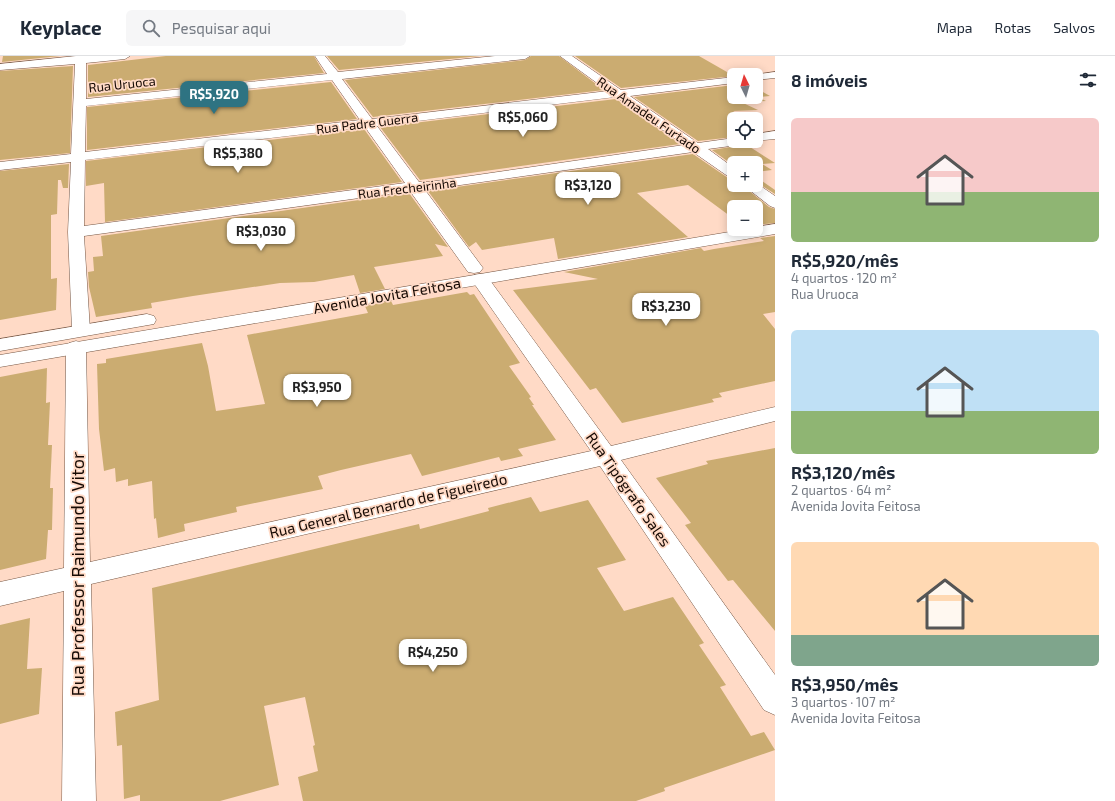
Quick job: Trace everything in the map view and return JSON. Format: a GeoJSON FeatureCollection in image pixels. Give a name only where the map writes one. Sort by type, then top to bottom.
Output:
{"type":"FeatureCollection","features":[{"type":"Feature","properties":{"kind":"street"},"geometry":{"type":"LineString","coordinates":[[0,67],[80,58],[125,56]]}},
{"type":"Feature","properties":{"kind":"street","name":"Rua Tipógrafo Sales"},"geometry":{"type":"LineString","coordinates":[[320,56],[477,273],[775,700]]}},
{"type":"Feature","properties":{"kind":"street","name":"Rua Uruoca"},"geometry":{"type":"LineString","coordinates":[[79,103],[525,56]]}},
{"type":"Feature","properties":{"kind":"street","name":"Rua Amadeu Furtado"},"geometry":{"type":"LineString","coordinates":[[565,56],[727,169]]}},
{"type":"Feature","properties":{"kind":"street","name":"Rua Professor Raimundo Vitor"},"geometry":{"type":"LineString","coordinates":[[79,801],[77,576],[78,338],[76,232],[80,58]]}},
{"type":"Feature","properties":{"kind":"street"},"geometry":{"type":"LineString","coordinates":[[763,76],[775,75]]}},
{"type":"Feature","properties":{"kind":"street","name":"Rua Padre Guerra"},"geometry":{"type":"LineString","coordinates":[[0,166],[727,81]]}},
{"type":"Feature","properties":{"kind":"street"},"geometry":{"type":"LineString","coordinates":[[763,137],[775,135]]}},
{"type":"Feature","properties":{"kind":"street","name":"Rua Frecheirinha"},"geometry":{"type":"LineString","coordinates":[[76,232],[413,186],[429,186],[727,143]]}},
{"type":"Feature","properties":{"kind":"street"},"geometry":{"type":"LineString","coordinates":[[760,192],[775,203]]}},
{"type":"Feature","properties":{"kind":"street"},"geometry":{"type":"LineString","coordinates":[[763,219],[775,217]]}},
{"type":"Feature","properties":{"kind":"street","name":"Avenida Jovita Feitosa"},"geometry":{"type":"LineString","coordinates":[[477,273],[727,225]]}},
{"type":"Feature","properties":{"kind":"street","name":"Avenida Jovita Feitosa"},"geometry":{"type":"LineString","coordinates":[[0,345],[78,338],[477,273],[775,229]]}},
{"type":"Feature","properties":{"kind":"street","name":"Avenida Jovita Feitosa"},"geometry":{"type":"LineString","coordinates":[[0,361],[78,338]]}},
{"type":"Feature","properties":{"kind":"street","name":"Rua General Bernardo de Figueiredo"},"geometry":{"type":"LineString","coordinates":[[0,594],[606,456],[775,414]]}},
{"type":"Feature","properties":{"kind":"building"},"geometry":{"type":"Polygon","coordinates":[[[3,56],[60,56],[2,62],[3,56]]]}},
{"type":"Feature","properties":{"kind":"building"},"geometry":{"type":"Polygon","coordinates":[[[166,56],[314,56],[324,73],[88,97],[88,65],[166,56]]]}},
{"type":"Feature","properties":{"kind":"building"},"geometry":{"type":"Polygon","coordinates":[[[327,56],[480,56],[339,70],[327,56]]]}},
{"type":"Feature","properties":{"kind":"building"},"geometry":{"type":"Polygon","coordinates":[[[531,56],[559,56],[604,90],[373,117],[345,80],[525,60],[531,56]]]}},
{"type":"Feature","properties":{"kind":"building"},"geometry":{"type":"Polygon","coordinates":[[[575,56],[699,56],[727,72],[727,77],[621,88],[575,56]]]}},
{"type":"Feature","properties":{"kind":"building"},"geometry":{"type":"Polygon","coordinates":[[[73,66],[70,153],[0,160],[0,71],[73,66]]]}},
{"type":"Feature","properties":{"kind":"building"},"geometry":{"type":"Polygon","coordinates":[[[331,82],[357,119],[87,150],[87,107],[331,82]]]}},
{"type":"Feature","properties":{"kind":"building"},"geometry":{"type":"Polygon","coordinates":[[[727,86],[727,104],[745,104],[758,110],[727,112],[727,138],[698,141],[634,97],[727,86]]]}},
{"type":"Feature","properties":{"kind":"building"},"geometry":{"type":"Polygon","coordinates":[[[763,92],[770,96],[763,97],[763,92]]]}},
{"type":"Feature","properties":{"kind":"building"},"geometry":{"type":"Polygon","coordinates":[[[616,99],[680,144],[420,180],[380,127],[616,99]]]}},
{"type":"Feature","properties":{"kind":"building"},"geometry":{"type":"Polygon","coordinates":[[[364,129],[402,182],[105,222],[104,183],[86,186],[86,161],[364,129]]]}},
{"type":"Feature","properties":{"kind":"building"},"geometry":{"type":"Polygon","coordinates":[[[727,148],[752,148],[775,163],[763,164],[763,156],[727,156],[727,161],[712,150],[727,148]]]}},
{"type":"Feature","properties":{"kind":"building"},"geometry":{"type":"Polygon","coordinates":[[[693,154],[727,177],[727,192],[751,192],[760,200],[727,200],[727,214],[688,185],[637,193],[688,237],[558,259],[554,238],[482,250],[476,242],[469,247],[428,191],[693,154]]]}},
{"type":"Feature","properties":{"kind":"building"},"geometry":{"type":"Polygon","coordinates":[[[69,164],[68,188],[63,188],[61,180],[58,180],[57,214],[51,215],[51,279],[57,278],[56,310],[0,320],[0,171],[69,164]]]}},
{"type":"Feature","properties":{"kind":"building"},"geometry":{"type":"Polygon","coordinates":[[[763,165],[772,170],[763,171],[763,165]]]}},
{"type":"Feature","properties":{"kind":"building"},"geometry":{"type":"Polygon","coordinates":[[[763,182],[775,190],[775,194],[763,186],[763,182]]]}},
{"type":"Feature","properties":{"kind":"building"},"geometry":{"type":"Polygon","coordinates":[[[409,193],[448,247],[435,244],[443,256],[374,267],[385,289],[360,293],[354,275],[314,282],[280,283],[193,296],[151,303],[152,308],[96,317],[89,287],[88,272],[94,271],[93,257],[103,256],[101,236],[409,193]]]}},
{"type":"Feature","properties":{"kind":"building"},"geometry":{"type":"Polygon","coordinates":[[[763,202],[769,207],[775,209],[775,223],[763,224],[763,202]]]}},
{"type":"Feature","properties":{"kind":"building"},"geometry":{"type":"Polygon","coordinates":[[[775,236],[775,312],[763,314],[775,329],[775,381],[719,393],[722,397],[712,399],[714,402],[622,423],[596,388],[590,390],[513,290],[598,279],[564,272],[701,248],[704,251],[764,241],[760,238],[775,236]]]}},
{"type":"Feature","properties":{"kind":"building"},"geometry":{"type":"Polygon","coordinates":[[[467,292],[470,295],[474,294],[520,363],[509,366],[531,397],[529,398],[534,405],[532,405],[556,440],[518,449],[523,456],[501,461],[499,457],[422,476],[411,454],[341,470],[318,476],[323,489],[236,507],[237,512],[184,524],[185,531],[158,538],[156,518],[154,519],[152,481],[128,486],[128,479],[116,482],[115,468],[104,471],[99,429],[97,364],[106,363],[106,359],[202,343],[208,366],[216,411],[265,404],[247,335],[368,313],[365,306],[391,301],[393,305],[467,292]]]}},
{"type":"Feature","properties":{"kind":"building"},"geometry":{"type":"Polygon","coordinates":[[[47,368],[46,403],[50,402],[48,445],[52,445],[50,488],[53,488],[52,530],[48,530],[46,559],[0,570],[0,377],[47,368]]]}},
{"type":"Feature","properties":{"kind":"building"},"geometry":{"type":"Polygon","coordinates":[[[775,448],[775,631],[733,580],[728,581],[685,525],[691,523],[656,478],[708,464],[706,461],[775,448]]]}},
{"type":"Feature","properties":{"kind":"building"},"geometry":{"type":"Polygon","coordinates":[[[531,497],[540,512],[588,500],[626,560],[597,568],[624,611],[673,597],[704,643],[699,645],[726,685],[720,687],[751,736],[764,732],[775,750],[664,788],[665,791],[636,801],[303,801],[298,777],[318,771],[313,746],[315,745],[305,697],[264,706],[279,785],[220,801],[140,801],[140,795],[124,799],[122,745],[117,746],[115,712],[159,700],[152,588],[419,524],[420,529],[489,511],[488,508],[531,497]]]}},
{"type":"Feature","properties":{"kind":"building"},"geometry":{"type":"Polygon","coordinates":[[[30,618],[27,669],[42,668],[39,714],[0,724],[0,625],[30,618]]]}}]}
